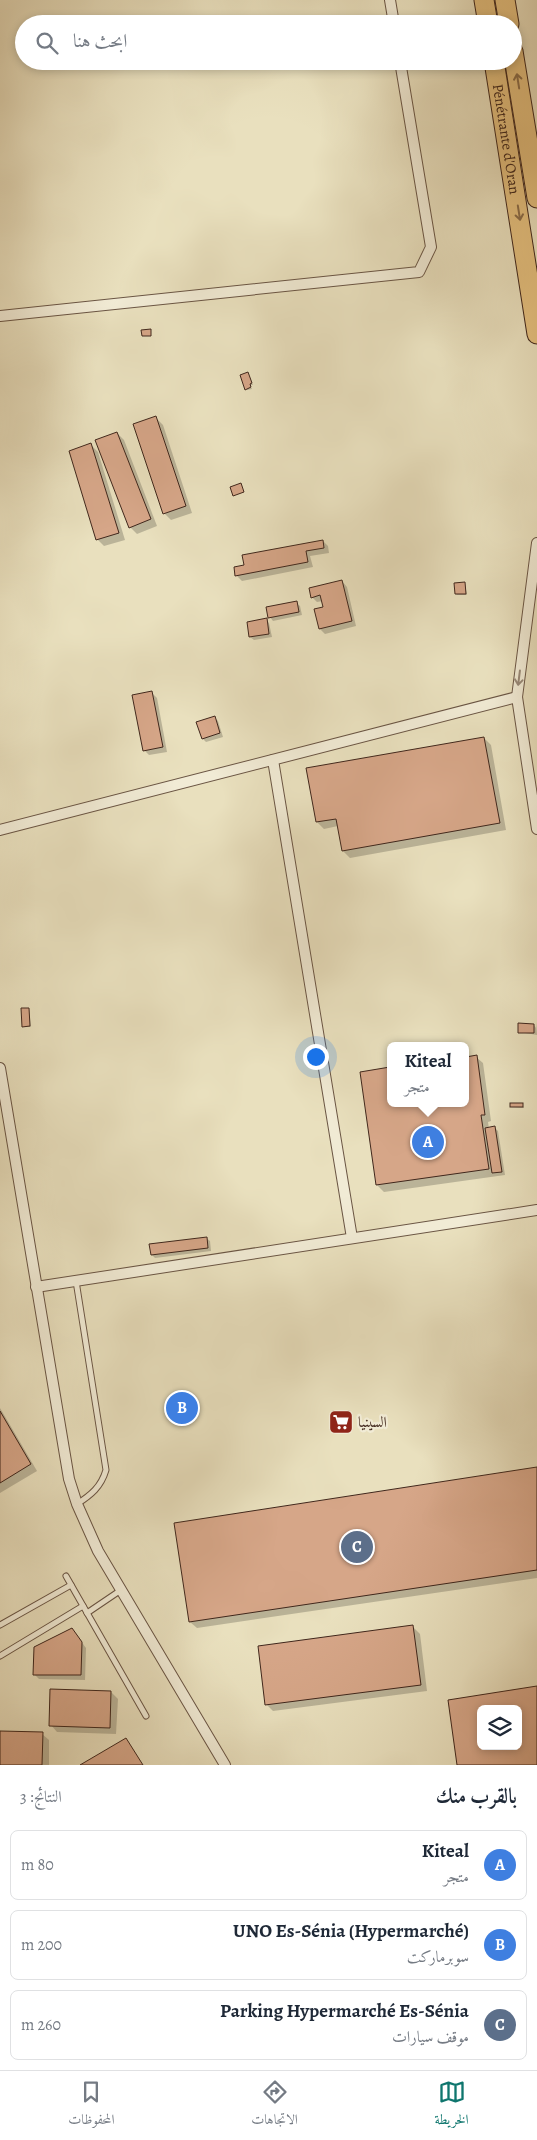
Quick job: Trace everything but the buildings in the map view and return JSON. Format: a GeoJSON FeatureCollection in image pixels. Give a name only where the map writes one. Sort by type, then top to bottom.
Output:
{"type":"FeatureCollection","features":[{"type":"Feature","properties":{"kind":"highway"},"geometry":{"type":"LineString","coordinates":[[484,0],[486,15]]}},
{"type":"Feature","properties":{"kind":"highway"},"geometry":{"type":"LineString","coordinates":[[505,0],[508,15]]}},
{"type":"Feature","properties":{"kind":"highway","name":"Pénétrante d'Oran"},"geometry":{"type":"LineString","coordinates":[[495,70],[537,334]]}},
{"type":"Feature","properties":{"kind":"highway","name":"Pénétrante d'Oran"},"geometry":{"type":"LineString","coordinates":[[516,70],[537,198]]}},
{"type":"Feature","properties":{"kind":"street"},"geometry":{"type":"LineString","coordinates":[[390,0],[392,15]]}},
{"type":"Feature","properties":{"kind":"street"},"geometry":{"type":"LineString","coordinates":[[0,316],[419,272],[431,247],[402,70]]}},
{"type":"Feature","properties":{"kind":"street"},"geometry":{"type":"LineString","coordinates":[[537,543],[517,697],[537,829]]}},
{"type":"Feature","properties":{"kind":"street"},"geometry":{"type":"LineString","coordinates":[[0,830],[517,697]]}},
{"type":"Feature","properties":{"kind":"street"},"geometry":{"type":"LineString","coordinates":[[274,760],[352,1238]]}},
{"type":"Feature","properties":{"kind":"street"},"geometry":{"type":"LineString","coordinates":[[0,1068],[68,1479],[98,1552],[225,1765]]}},
{"type":"Feature","properties":{"kind":"street"},"geometry":{"type":"LineString","coordinates":[[36,1287],[537,1210]]}},
{"type":"Feature","properties":{"kind":"lane"},"geometry":{"type":"LineString","coordinates":[[76,1281],[106,1470],[102,1482],[89,1497],[77,1504]]}},
{"type":"Feature","properties":{"kind":"lane"},"geometry":{"type":"LineString","coordinates":[[66,1576],[146,1716]]}},
{"type":"Feature","properties":{"kind":"lane"},"geometry":{"type":"LineString","coordinates":[[0,1625],[71,1585]]}},
{"type":"Feature","properties":{"kind":"lane"},"geometry":{"type":"LineString","coordinates":[[87,1613],[121,1590]]}},
{"type":"Feature","properties":{"kind":"lane"},"geometry":{"type":"LineString","coordinates":[[0,1656],[82,1606]]}},
{"type":"Feature","properties":{"kind":"place","name":"Kiteal"},"geometry":{"type":"Point","coordinates":[428,1142]}},
{"type":"Feature","properties":{"kind":"place","name":"UNO Es-Sénia (Hypermarché)"},"geometry":{"type":"Point","coordinates":[182,1408]}},
{"type":"Feature","properties":{"kind":"place","name":"السينيا"},"geometry":{"type":"Point","coordinates":[341,1422]}},
{"type":"Feature","properties":{"kind":"place","name":"Parking Hypermarché Es-Sénia"},"geometry":{"type":"Point","coordinates":[357,1547]}}]}
